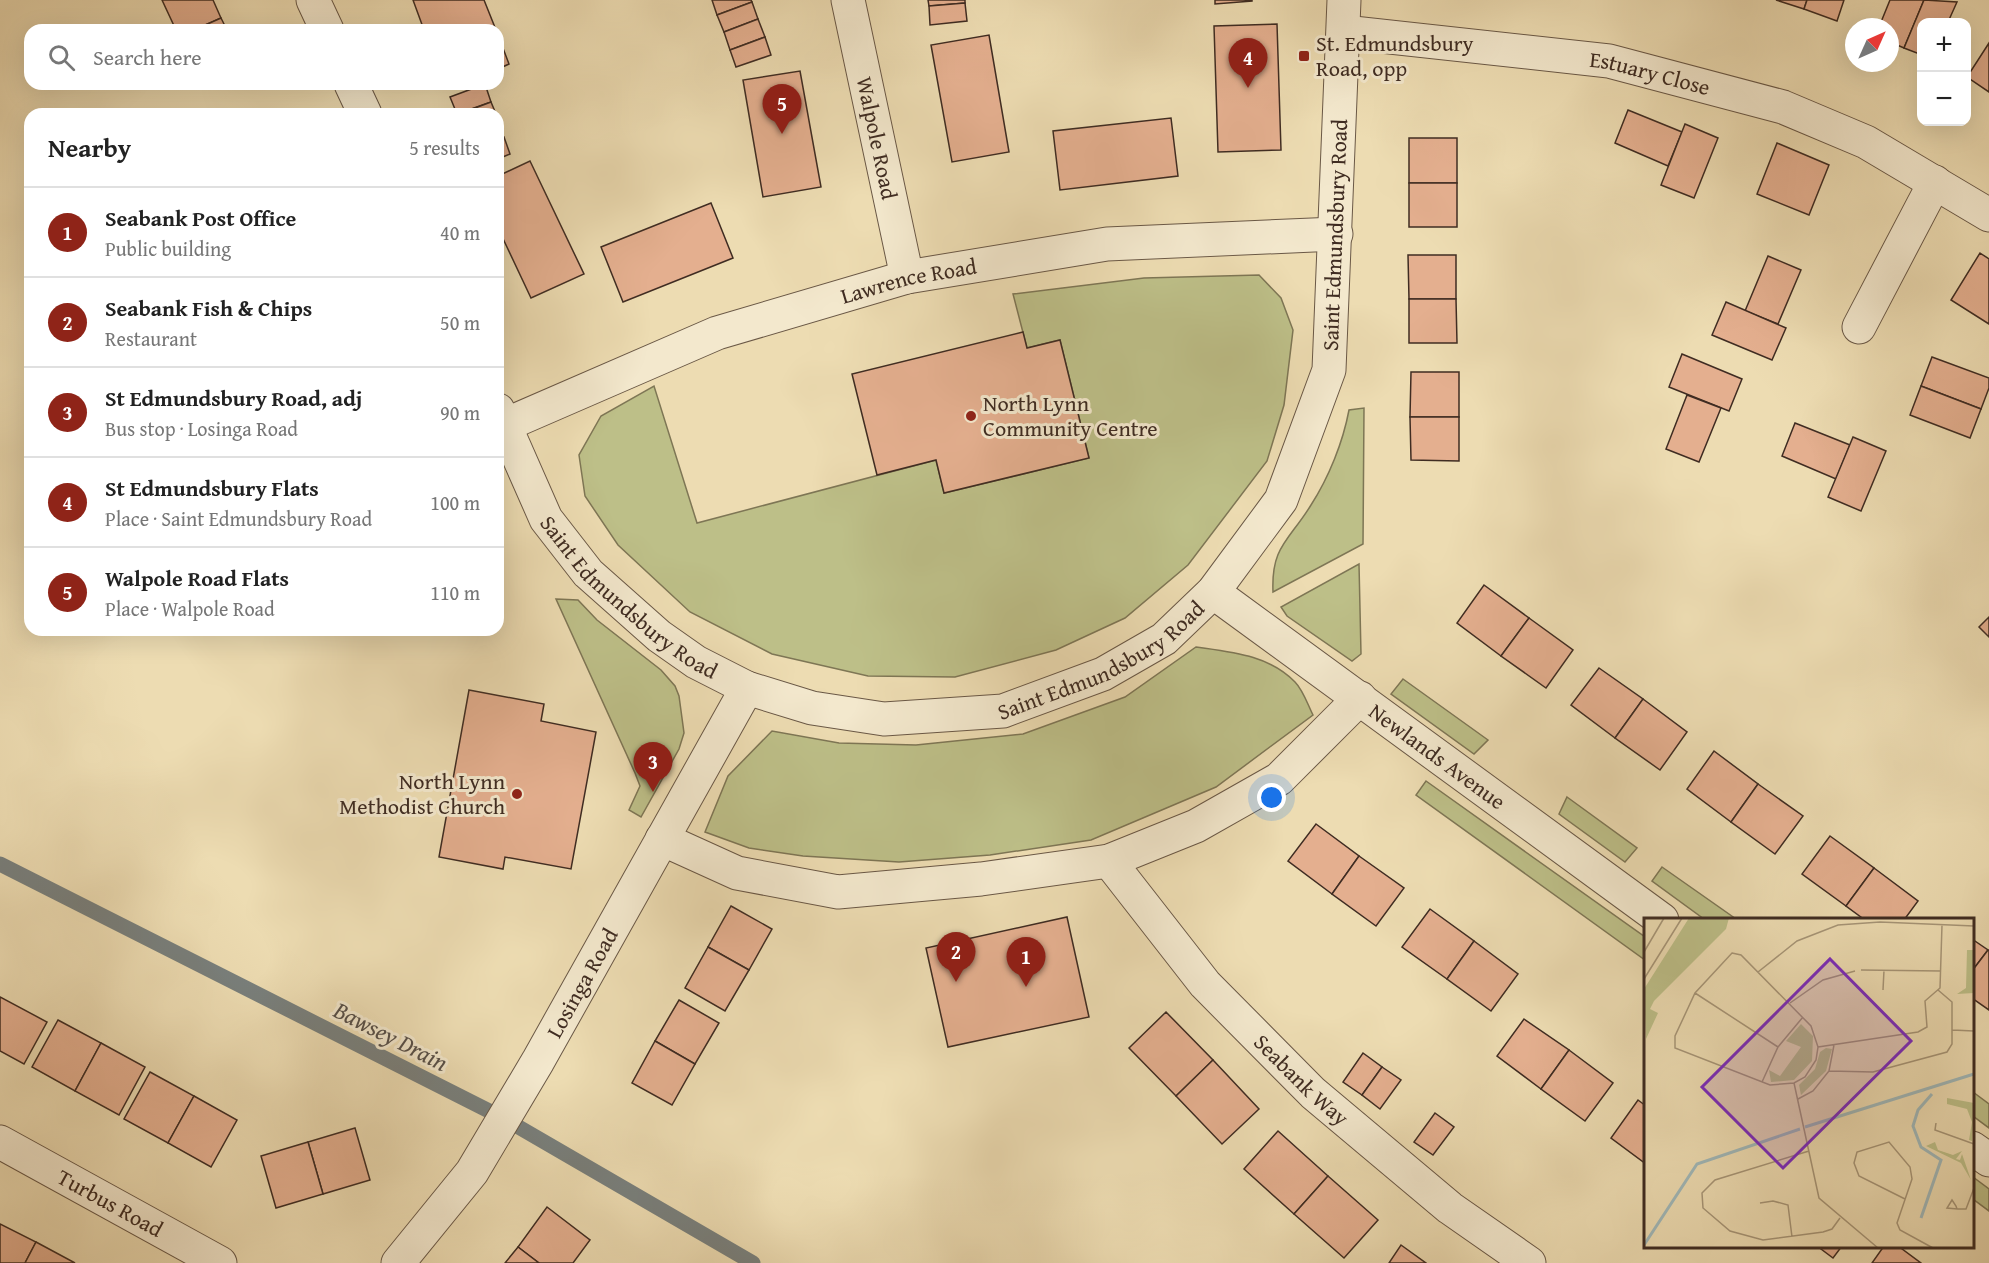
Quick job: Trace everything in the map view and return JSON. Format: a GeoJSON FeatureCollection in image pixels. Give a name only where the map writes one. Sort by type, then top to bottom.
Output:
{"type":"FeatureCollection","features":[{"type":"Feature","properties":{"kind":"street"},"geometry":{"type":"LineString","coordinates":[[314,0],[324,24]]}},
{"type":"Feature","properties":{"kind":"street","name":"Walpole Road"},"geometry":{"type":"LineString","coordinates":[[848,0],[907,277]]}},
{"type":"Feature","properties":{"kind":"street","name":"Saint Edmundsbury Road"},"geometry":{"type":"LineString","coordinates":[[504,424],[546,519],[588,573],[668,643],[696,662],[747,688],[812,708],[884,719],[1003,711],[1103,674],[1164,639],[1213,592],[1281,500],[1329,370],[1344,0]]}},
{"type":"Feature","properties":{"kind":"street","name":"Estuary Close"},"geometry":{"type":"LineString","coordinates":[[1344,33],[1609,61],[1783,107],[1866,142],[1989,215]]}},
{"type":"Feature","properties":{"kind":"street"},"geometry":{"type":"LineString","coordinates":[[354,90],[362,108]]}},
{"type":"Feature","properties":{"kind":"street"},"geometry":{"type":"LineString","coordinates":[[1859,327],[1935,182]]}},
{"type":"Feature","properties":{"kind":"street","name":"Lawrence Road"},"geometry":{"type":"LineString","coordinates":[[504,416],[717,333],[907,277],[1107,244],[1335,234]]}},
{"type":"Feature","properties":{"kind":"street","name":"Newlands Avenue"},"geometry":{"type":"LineString","coordinates":[[1213,592],[1659,918]]}},
{"type":"Feature","properties":{"kind":"street","name":"Losinga Road"},"geometry":{"type":"LineString","coordinates":[[398,1263],[472,1172],[538,1061],[747,688]]}},
{"type":"Feature","properties":{"kind":"street"},"geometry":{"type":"LineString","coordinates":[[662,839],[737,873],[838,892],[981,879],[1109,861],[1196,826],[1279,779],[1360,698]]}},
{"type":"Feature","properties":{"kind":"street","name":"Seabank Way"},"geometry":{"type":"LineString","coordinates":[[1109,861],[1205,984],[1313,1093],[1450,1208],[1529,1263]]}},
{"type":"Feature","properties":{"kind":"street","name":"Turbus Road"},"geometry":{"type":"LineString","coordinates":[[0,1142],[220,1263]]}},
{"type":"Feature","properties":{"kind":"street"},"geometry":{"type":"LineString","coordinates":[[1974,1149],[1989,1160]]}},
{"type":"Feature","properties":{"kind":"green space"},"geometry":{"type":"Polygon","coordinates":[[[1259,275],[1281,298],[1293,330],[1284,405],[1267,461],[1188,565],[1125,618],[1056,650],[955,677],[868,676],[772,654],[690,612],[618,545],[585,496],[579,455],[601,416],[654,386],[697,523],[936,460],[944,493],[1089,458],[1060,340],[1027,348],[1013,294],[1144,278],[1259,275]]]}},
{"type":"Feature","properties":{"kind":"green space"},"geometry":{"type":"Polygon","coordinates":[[[1364,408],[1363,544],[1273,592],[1273,577],[1278,554],[1324,483],[1339,447],[1349,410],[1364,408]]]}},
{"type":"Feature","properties":{"kind":"green space"},"geometry":{"type":"Polygon","coordinates":[[[1359,564],[1361,654],[1352,661],[1287,616],[1281,607],[1359,564]]]}},
{"type":"Feature","properties":{"kind":"green space"},"geometry":{"type":"Polygon","coordinates":[[[556,599],[578,600],[597,620],[661,670],[675,686],[679,696],[684,733],[679,749],[641,817],[629,810],[640,786],[635,773],[556,599]]]}},
{"type":"Feature","properties":{"kind":"green space"},"geometry":{"type":"Polygon","coordinates":[[[1196,647],[1249,656],[1273,666],[1298,685],[1313,715],[1216,787],[1091,840],[990,855],[899,862],[803,856],[749,848],[705,832],[728,776],[772,731],[839,743],[916,745],[1023,734],[1125,697],[1196,647]]]}},
{"type":"Feature","properties":{"kind":"green space"},"geometry":{"type":"Polygon","coordinates":[[[1403,679],[1488,740],[1474,754],[1391,694],[1403,679]]]}},
{"type":"Feature","properties":{"kind":"green space"},"geometry":{"type":"Polygon","coordinates":[[[1426,781],[1644,936],[1644,959],[1416,795],[1426,781]]]}},
{"type":"Feature","properties":{"kind":"green space"},"geometry":{"type":"Polygon","coordinates":[[[1567,797],[1637,848],[1625,862],[1559,814],[1567,797]]]}},
{"type":"Feature","properties":{"kind":"green space"},"geometry":{"type":"Polygon","coordinates":[[[1662,867],[1735,918],[1703,918],[1652,881],[1662,867]]]}},
{"type":"Feature","properties":{"kind":"green space"},"geometry":{"type":"Polygon","coordinates":[[[1974,1093],[1989,1104],[1989,1128],[1974,1117],[1974,1093]]]}},
{"type":"Feature","properties":{"kind":"green space"},"geometry":{"type":"Polygon","coordinates":[[[1974,1178],[1989,1189],[1989,1211],[1974,1200],[1974,1178]]]}},
{"type":"Feature","properties":{"kind":"building"},"geometry":{"type":"Polygon","coordinates":[[[162,0],[213,0],[221,18],[208,24],[173,24],[162,0]]]}},
{"type":"Feature","properties":{"kind":"building"},"geometry":{"type":"Polygon","coordinates":[[[413,0],[484,0],[494,24],[422,24],[413,0]]]}},
{"type":"Feature","properties":{"kind":"building"},"geometry":{"type":"Polygon","coordinates":[[[712,0],[751,0],[752,2],[717,15],[712,0]]]}},
{"type":"Feature","properties":{"kind":"building"},"geometry":{"type":"Polygon","coordinates":[[[928,0],[965,0],[965,3],[929,6],[928,0]]]}},
{"type":"Feature","properties":{"kind":"building"},"geometry":{"type":"Polygon","coordinates":[[[1215,0],[1252,0],[1252,1],[1215,4],[1215,0]]]}},
{"type":"Feature","properties":{"kind":"building"},"geometry":{"type":"Polygon","coordinates":[[[1776,0],[1807,0],[1804,9],[1776,0]]]}},
{"type":"Feature","properties":{"kind":"building"},"geometry":{"type":"Polygon","coordinates":[[[1807,0],[1844,0],[1837,21],[1804,9],[1807,0]]]}},
{"type":"Feature","properties":{"kind":"building"},"geometry":{"type":"Polygon","coordinates":[[[1890,0],[1924,0],[1904,48],[1899,46],[1899,18],[1883,18],[1890,0]]]}},
{"type":"Feature","properties":{"kind":"building"},"geometry":{"type":"Polygon","coordinates":[[[1924,0],[1957,2],[1950,18],[1917,18],[1917,53],[1904,48],[1924,0]]]}},
{"type":"Feature","properties":{"kind":"building"},"geometry":{"type":"Polygon","coordinates":[[[752,2],[758,19],[724,32],[717,15],[752,2]]]}},
{"type":"Feature","properties":{"kind":"building"},"geometry":{"type":"Polygon","coordinates":[[[965,3],[967,21],[930,25],[929,6],[965,3]]]}},
{"type":"Feature","properties":{"kind":"building"},"geometry":{"type":"Polygon","coordinates":[[[221,18],[224,24],[208,24],[221,18]]]}},
{"type":"Feature","properties":{"kind":"building"},"geometry":{"type":"Polygon","coordinates":[[[758,19],[765,37],[730,50],[724,32],[758,19]]]}},
{"type":"Feature","properties":{"kind":"building"},"geometry":{"type":"Polygon","coordinates":[[[1277,24],[1281,150],[1218,152],[1214,26],[1277,24]]]}},
{"type":"Feature","properties":{"kind":"building"},"geometry":{"type":"Polygon","coordinates":[[[989,35],[1009,152],[952,162],[931,45],[989,35]]]}},
{"type":"Feature","properties":{"kind":"building"},"geometry":{"type":"Polygon","coordinates":[[[765,37],[771,55],[736,67],[730,50],[765,37]]]}},
{"type":"Feature","properties":{"kind":"building"},"geometry":{"type":"Polygon","coordinates":[[[1989,43],[1989,92],[1971,80],[1971,71],[1989,43]]]}},
{"type":"Feature","properties":{"kind":"building"},"geometry":{"type":"Polygon","coordinates":[[[504,51],[509,64],[504,66],[504,51]]]}},
{"type":"Feature","properties":{"kind":"building"},"geometry":{"type":"Polygon","coordinates":[[[800,71],[821,187],[763,197],[743,80],[800,71]]]}},
{"type":"Feature","properties":{"kind":"building"},"geometry":{"type":"Polygon","coordinates":[[[469,90],[487,90],[491,102],[474,108],[455,108],[450,97],[469,90]]]}},
{"type":"Feature","properties":{"kind":"building"},"geometry":{"type":"Polygon","coordinates":[[[491,102],[494,108],[475,108],[491,102]]]}},
{"type":"Feature","properties":{"kind":"building"},"geometry":{"type":"Polygon","coordinates":[[[1628,110],[1682,132],[1668,166],[1615,143],[1628,110]]]}},
{"type":"Feature","properties":{"kind":"building"},"geometry":{"type":"Polygon","coordinates":[[[1171,118],[1178,176],[1060,190],[1053,131],[1171,118]]]}},
{"type":"Feature","properties":{"kind":"building"},"geometry":{"type":"Polygon","coordinates":[[[1685,124],[1718,138],[1694,198],[1661,185],[1685,124]]]}},
{"type":"Feature","properties":{"kind":"building"},"geometry":{"type":"Polygon","coordinates":[[[504,137],[510,154],[504,156],[504,137]]]}},
{"type":"Feature","properties":{"kind":"building"},"geometry":{"type":"Polygon","coordinates":[[[1409,138],[1457,138],[1457,183],[1409,183],[1409,138]]]}},
{"type":"Feature","properties":{"kind":"building"},"geometry":{"type":"Polygon","coordinates":[[[1777,143],[1829,165],[1809,215],[1757,194],[1777,143]]]}},
{"type":"Feature","properties":{"kind":"building"},"geometry":{"type":"Polygon","coordinates":[[[530,161],[584,274],[531,298],[504,241],[504,173],[530,161]]]}},
{"type":"Feature","properties":{"kind":"building"},"geometry":{"type":"Polygon","coordinates":[[[1409,183],[1457,183],[1457,227],[1409,227],[1409,183]]]}},
{"type":"Feature","properties":{"kind":"building"},"geometry":{"type":"Polygon","coordinates":[[[711,203],[733,258],[623,302],[601,247],[711,203]]]}},
{"type":"Feature","properties":{"kind":"building"},"geometry":{"type":"Polygon","coordinates":[[[1980,253],[1989,259],[1989,324],[1951,300],[1980,253]]]}},
{"type":"Feature","properties":{"kind":"building"},"geometry":{"type":"Polygon","coordinates":[[[1408,255],[1456,255],[1456,299],[1409,299],[1408,255]]]}},
{"type":"Feature","properties":{"kind":"building"},"geometry":{"type":"Polygon","coordinates":[[[1768,256],[1801,270],[1778,324],[1745,311],[1768,256]]]}},
{"type":"Feature","properties":{"kind":"building"},"geometry":{"type":"Polygon","coordinates":[[[1409,299],[1456,299],[1457,343],[1409,343],[1409,299]]]}},
{"type":"Feature","properties":{"kind":"building"},"geometry":{"type":"Polygon","coordinates":[[[1726,302],[1786,328],[1772,360],[1712,335],[1726,302]]]}},
{"type":"Feature","properties":{"kind":"building","name":"North Lynn Community Centre"},"geometry":{"type":"Polygon","coordinates":[[[1023,332],[1027,348],[1060,340],[1089,458],[944,493],[936,460],[877,475],[852,374],[1023,332]]]}},
{"type":"Feature","properties":{"kind":"building"},"geometry":{"type":"Polygon","coordinates":[[[1682,354],[1742,379],[1729,411],[1669,387],[1682,354]]]}},
{"type":"Feature","properties":{"kind":"building"},"geometry":{"type":"Polygon","coordinates":[[[1932,357],[1989,378],[1989,388],[1981,409],[1921,386],[1932,357]]]}},
{"type":"Feature","properties":{"kind":"building"},"geometry":{"type":"Polygon","coordinates":[[[1411,372],[1459,372],[1459,417],[1410,417],[1411,372]]]}},
{"type":"Feature","properties":{"kind":"building"},"geometry":{"type":"Polygon","coordinates":[[[1921,386],[1981,409],[1970,438],[1910,415],[1921,386]]]}},
{"type":"Feature","properties":{"kind":"building"},"geometry":{"type":"Polygon","coordinates":[[[1687,395],[1721,408],[1699,462],[1666,449],[1687,395]]]}},
{"type":"Feature","properties":{"kind":"building"},"geometry":{"type":"Polygon","coordinates":[[[1410,417],[1459,417],[1459,461],[1411,460],[1410,417]]]}},
{"type":"Feature","properties":{"kind":"building"},"geometry":{"type":"Polygon","coordinates":[[[1795,423],[1850,445],[1836,479],[1782,456],[1795,423]]]}},
{"type":"Feature","properties":{"kind":"building"},"geometry":{"type":"Polygon","coordinates":[[[1853,437],[1886,451],[1861,511],[1828,497],[1853,437]]]}},
{"type":"Feature","properties":{"kind":"building"},"geometry":{"type":"Polygon","coordinates":[[[1484,585],[1529,618],[1501,656],[1457,623],[1484,585]]]}},
{"type":"Feature","properties":{"kind":"building"},"geometry":{"type":"Polygon","coordinates":[[[1989,617],[1989,637],[1979,627],[1989,617]]]}},
{"type":"Feature","properties":{"kind":"building"},"geometry":{"type":"Polygon","coordinates":[[[1529,618],[1573,650],[1546,688],[1501,656],[1529,618]]]}},
{"type":"Feature","properties":{"kind":"building"},"geometry":{"type":"Polygon","coordinates":[[[1599,668],[1643,699],[1615,738],[1571,705],[1599,668]]]}},
{"type":"Feature","properties":{"kind":"building","name":"North Lynn Methodist Church"},"geometry":{"type":"Polygon","coordinates":[[[469,690],[544,704],[541,721],[596,732],[571,869],[505,857],[503,869],[439,857],[469,690]]]}},
{"type":"Feature","properties":{"kind":"building"},"geometry":{"type":"Polygon","coordinates":[[[1643,699],[1687,732],[1660,770],[1615,738],[1643,699]]]}},
{"type":"Feature","properties":{"kind":"building"},"geometry":{"type":"Polygon","coordinates":[[[1714,751],[1758,784],[1731,822],[1687,789],[1714,751]]]}},
{"type":"Feature","properties":{"kind":"building"},"geometry":{"type":"Polygon","coordinates":[[[1758,784],[1803,816],[1775,854],[1731,822],[1758,784]]]}},
{"type":"Feature","properties":{"kind":"building"},"geometry":{"type":"Polygon","coordinates":[[[1316,824],[1359,856],[1332,894],[1288,861],[1316,824]]]}},
{"type":"Feature","properties":{"kind":"building"},"geometry":{"type":"Polygon","coordinates":[[[1830,836],[1874,868],[1846,906],[1802,874],[1830,836]]]}},
{"type":"Feature","properties":{"kind":"building"},"geometry":{"type":"Polygon","coordinates":[[[1359,856],[1404,888],[1376,926],[1332,894],[1359,856]]]}},
{"type":"Feature","properties":{"kind":"building"},"geometry":{"type":"Polygon","coordinates":[[[1874,868],[1918,901],[1905,918],[1862,918],[1846,906],[1874,868]]]}},
{"type":"Feature","properties":{"kind":"building"},"geometry":{"type":"Polygon","coordinates":[[[731,906],[772,929],[749,970],[708,947],[731,906]]]}},
{"type":"Feature","properties":{"kind":"building"},"geometry":{"type":"Polygon","coordinates":[[[1430,909],[1474,941],[1447,979],[1402,947],[1430,909]]]}},
{"type":"Feature","properties":{"kind":"building"},"geometry":{"type":"Polygon","coordinates":[[[1067,917],[1089,1017],[948,1047],[926,948],[1067,917]]]}},
{"type":"Feature","properties":{"kind":"building"},"geometry":{"type":"Polygon","coordinates":[[[1974,940],[1988,950],[1974,968],[1974,940]]]}},
{"type":"Feature","properties":{"kind":"building"},"geometry":{"type":"Polygon","coordinates":[[[1474,941],[1518,974],[1491,1011],[1447,979],[1474,941]]]}},
{"type":"Feature","properties":{"kind":"building"},"geometry":{"type":"Polygon","coordinates":[[[708,947],[749,970],[725,1011],[685,988],[708,947]]]}},
{"type":"Feature","properties":{"kind":"building"},"geometry":{"type":"Polygon","coordinates":[[[1988,950],[1989,1010],[1974,999],[1974,968],[1988,950]]]}},
{"type":"Feature","properties":{"kind":"building"},"geometry":{"type":"Polygon","coordinates":[[[0,997],[47,1022],[24,1064],[0,1051],[0,997]]]}},
{"type":"Feature","properties":{"kind":"building"},"geometry":{"type":"Polygon","coordinates":[[[679,1000],[719,1023],[695,1064],[655,1041],[679,1000]]]}},
{"type":"Feature","properties":{"kind":"building"},"geometry":{"type":"Polygon","coordinates":[[[1166,1012],[1213,1060],[1176,1096],[1129,1048],[1166,1012]]]}},
{"type":"Feature","properties":{"kind":"building"},"geometry":{"type":"Polygon","coordinates":[[[1524,1019],[1569,1050],[1541,1089],[1497,1056],[1524,1019]]]}},
{"type":"Feature","properties":{"kind":"building"},"geometry":{"type":"Polygon","coordinates":[[[58,1020],[101,1043],[75,1091],[32,1067],[58,1020]]]}},
{"type":"Feature","properties":{"kind":"building"},"geometry":{"type":"Polygon","coordinates":[[[655,1041],[695,1064],[672,1105],[632,1083],[655,1041]]]}},
{"type":"Feature","properties":{"kind":"building"},"geometry":{"type":"Polygon","coordinates":[[[101,1043],[145,1067],[119,1115],[75,1091],[101,1043]]]}},
{"type":"Feature","properties":{"kind":"building"},"geometry":{"type":"Polygon","coordinates":[[[1569,1050],[1613,1083],[1585,1121],[1541,1089],[1569,1050]]]}},
{"type":"Feature","properties":{"kind":"building"},"geometry":{"type":"Polygon","coordinates":[[[1363,1053],[1382,1067],[1362,1095],[1343,1082],[1363,1053]]]}},
{"type":"Feature","properties":{"kind":"building"},"geometry":{"type":"Polygon","coordinates":[[[1213,1060],[1259,1109],[1222,1144],[1176,1096],[1213,1060]]]}},
{"type":"Feature","properties":{"kind":"building"},"geometry":{"type":"Polygon","coordinates":[[[1382,1067],[1401,1080],[1380,1109],[1362,1095],[1382,1067]]]}},
{"type":"Feature","properties":{"kind":"building"},"geometry":{"type":"Polygon","coordinates":[[[150,1072],[194,1096],[168,1143],[124,1119],[150,1072]]]}},
{"type":"Feature","properties":{"kind":"building"},"geometry":{"type":"Polygon","coordinates":[[[194,1096],[237,1120],[211,1167],[168,1143],[194,1096]]]}},
{"type":"Feature","properties":{"kind":"building"},"geometry":{"type":"Polygon","coordinates":[[[1638,1100],[1644,1104],[1644,1163],[1611,1138],[1638,1100]]]}},
{"type":"Feature","properties":{"kind":"building"},"geometry":{"type":"Polygon","coordinates":[[[1435,1113],[1454,1127],[1433,1155],[1414,1142],[1435,1113]]]}},
{"type":"Feature","properties":{"kind":"building"},"geometry":{"type":"Polygon","coordinates":[[[355,1128],[370,1180],[323,1194],[308,1142],[355,1128]]]}},
{"type":"Feature","properties":{"kind":"building"},"geometry":{"type":"Polygon","coordinates":[[[1278,1131],[1328,1176],[1294,1214],[1244,1169],[1278,1131]]]}},
{"type":"Feature","properties":{"kind":"building"},"geometry":{"type":"Polygon","coordinates":[[[308,1142],[323,1194],[276,1208],[261,1156],[308,1142]]]}},
{"type":"Feature","properties":{"kind":"building"},"geometry":{"type":"Polygon","coordinates":[[[1328,1176],[1378,1220],[1344,1258],[1294,1214],[1328,1176]]]}},
{"type":"Feature","properties":{"kind":"building"},"geometry":{"type":"Polygon","coordinates":[[[547,1207],[590,1240],[573,1263],[539,1263],[518,1247],[547,1207]]]}},
{"type":"Feature","properties":{"kind":"building"},"geometry":{"type":"Polygon","coordinates":[[[0,1224],[36,1242],[25,1263],[0,1263],[0,1224]]]}},
{"type":"Feature","properties":{"kind":"building"},"geometry":{"type":"Polygon","coordinates":[[[36,1242],[75,1263],[25,1263],[36,1242]]]}},
{"type":"Feature","properties":{"kind":"building"},"geometry":{"type":"Polygon","coordinates":[[[1401,1245],[1426,1263],[1389,1263],[1401,1245]]]}},
{"type":"Feature","properties":{"kind":"building"},"geometry":{"type":"Polygon","coordinates":[[[518,1247],[539,1263],[505,1263],[518,1247]]]}},
{"type":"Feature","properties":{"kind":"building"},"geometry":{"type":"Polygon","coordinates":[[[1820,1248],[1840,1248],[1833,1258],[1820,1248]]]}},
{"type":"Feature","properties":{"kind":"building"},"geometry":{"type":"Polygon","coordinates":[[[1883,1248],[1901,1248],[1921,1263],[1872,1263],[1883,1248]]]}},
{"type":"Feature","properties":{"kind":"waterway","name":"Bawsey Drain"},"geometry":{"type":"LineString","coordinates":[[0,864],[503,1118],[753,1263]]}},
{"type":"Feature","properties":{"kind":"place","name":"St. Edmundsbury Road, opp"},"geometry":{"type":"Point","coordinates":[1304,56]}},
{"type":"Feature","properties":{"kind":"place","name":"St Edmundsbury Flats"},"geometry":{"type":"Point","coordinates":[1248,88]}},
{"type":"Feature","properties":{"kind":"place","name":"Walpole Road Flats"},"geometry":{"type":"Point","coordinates":[782,134]}},
{"type":"Feature","properties":{"kind":"place","name":"North Lynn Community Centre"},"geometry":{"type":"Point","coordinates":[971,416]}},
{"type":"Feature","properties":{"kind":"place","name":"St Edmundsbury Road, adj"},"geometry":{"type":"Point","coordinates":[653,792]}},
{"type":"Feature","properties":{"kind":"place","name":"North Lynn Methodist Church"},"geometry":{"type":"Point","coordinates":[517,794]}},
{"type":"Feature","properties":{"kind":"place","name":"Seabank Fish & Chips"},"geometry":{"type":"Point","coordinates":[956,982]}},
{"type":"Feature","properties":{"kind":"place","name":"Seabank Post Office"},"geometry":{"type":"Point","coordinates":[1026,987]}}]}
